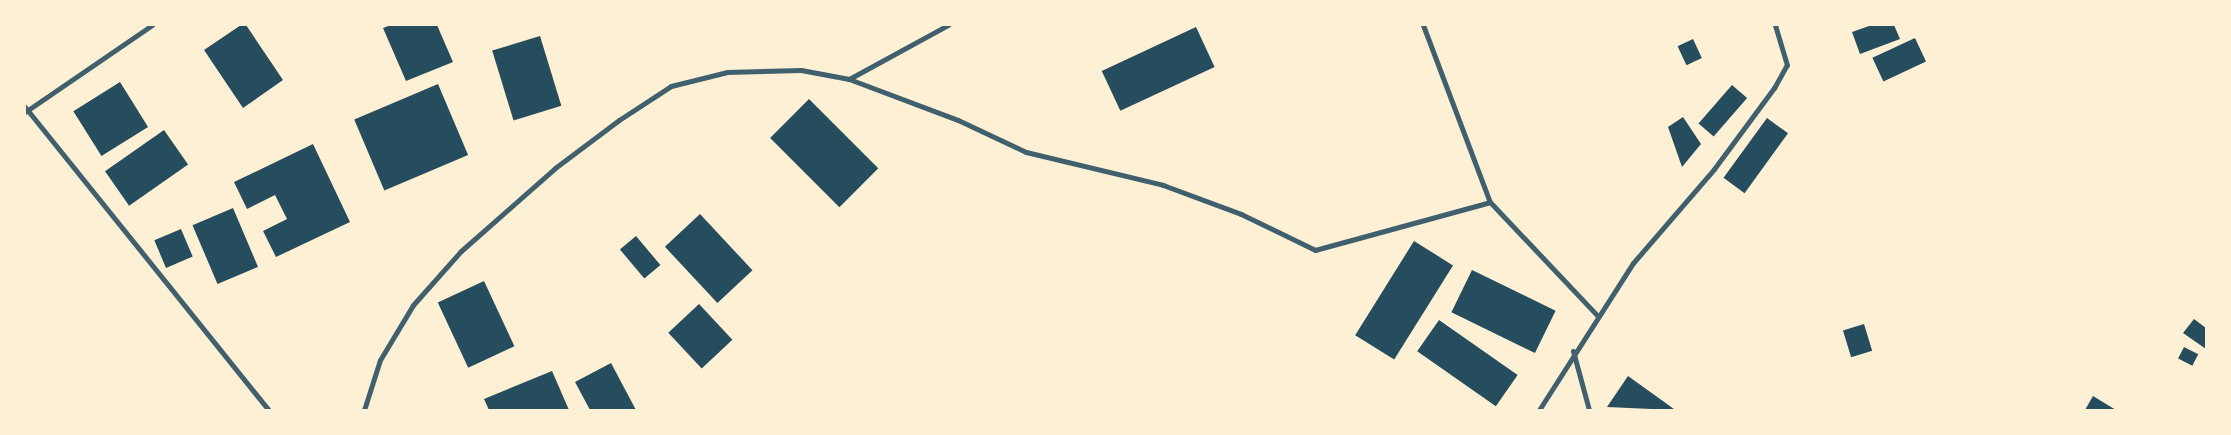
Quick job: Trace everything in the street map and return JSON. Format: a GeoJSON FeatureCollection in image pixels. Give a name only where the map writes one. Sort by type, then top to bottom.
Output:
{"type":"FeatureCollection","features":[{"type":"Feature","properties":{"kind":"street"},"geometry":{"type":"LineString","coordinates":[[152,25],[26,110],[269,410]]}},
{"type":"Feature","properties":{"kind":"street"},"geometry":{"type":"LineString","coordinates":[[849,79],[948,25]]}},
{"type":"Feature","properties":{"kind":"street"},"geometry":{"type":"LineString","coordinates":[[1423,25],[1490,202],[1597,315]]}},
{"type":"Feature","properties":{"kind":"street"},"geometry":{"type":"LineString","coordinates":[[1539,410],[1573,351],[1633,263],[1714,169],[1774,88],[1786,65],[1775,25]]}},
{"type":"Feature","properties":{"kind":"street"},"geometry":{"type":"LineString","coordinates":[[364,410],[380,360],[413,305],[462,251],[555,168],[619,120],[671,86],[727,72],[801,70],[849,79],[958,120],[1026,152],[1172,188],[1240,214],[1315,250],[1490,202]]}},
{"type":"Feature","properties":{"kind":"street"},"geometry":{"type":"LineString","coordinates":[[1573,351],[1589,410]]}},
{"type":"Feature","properties":{"kind":"building"},"geometry":{"type":"Polygon","coordinates":[[[241,25],[246,25],[283,80],[243,108],[204,50],[241,25]]]}},
{"type":"Feature","properties":{"kind":"building"},"geometry":{"type":"Polygon","coordinates":[[[391,25],[437,25],[453,62],[406,81],[383,28],[391,25]]]}},
{"type":"Feature","properties":{"kind":"building"},"geometry":{"type":"Polygon","coordinates":[[[1872,25],[1894,25],[1900,39],[1860,54],[1852,32],[1872,25]]]}},
{"type":"Feature","properties":{"kind":"building"},"geometry":{"type":"Polygon","coordinates":[[[1196,27],[1215,67],[1120,111],[1102,71],[1196,27]]]}},
{"type":"Feature","properties":{"kind":"building"},"geometry":{"type":"Polygon","coordinates":[[[540,36],[561,106],[514,120],[492,51],[540,36]]]}},
{"type":"Feature","properties":{"kind":"building"},"geometry":{"type":"Polygon","coordinates":[[[1915,38],[1926,62],[1883,81],[1872,58],[1915,38]]]}},
{"type":"Feature","properties":{"kind":"building"},"geometry":{"type":"Polygon","coordinates":[[[1693,39],[1702,58],[1686,65],[1678,46],[1693,39]]]}},
{"type":"Feature","properties":{"kind":"building"},"geometry":{"type":"Polygon","coordinates":[[[120,82],[148,127],[101,156],[73,111],[120,82]]]}},
{"type":"Feature","properties":{"kind":"building"},"geometry":{"type":"Polygon","coordinates":[[[438,84],[468,155],[384,190],[354,120],[438,84]]]}},
{"type":"Feature","properties":{"kind":"building"},"geometry":{"type":"Polygon","coordinates":[[[1732,85],[1747,98],[1714,137],[1699,123],[1732,85]]]}},
{"type":"Feature","properties":{"kind":"building"},"geometry":{"type":"Polygon","coordinates":[[[809,99],[878,168],[839,207],[770,138],[809,99]]]}},
{"type":"Feature","properties":{"kind":"building"},"geometry":{"type":"Polygon","coordinates":[[[1683,117],[1701,144],[1682,167],[1668,127],[1683,117]]]}},
{"type":"Feature","properties":{"kind":"building"},"geometry":{"type":"Polygon","coordinates":[[[1767,118],[1788,133],[1745,193],[1724,178],[1767,118]]]}},
{"type":"Feature","properties":{"kind":"building"},"geometry":{"type":"Polygon","coordinates":[[[164,130],[188,164],[129,206],[105,171],[164,130]]]}},
{"type":"Feature","properties":{"kind":"building"},"geometry":{"type":"Polygon","coordinates":[[[313,144],[350,222],[276,257],[263,231],[287,219],[275,195],[247,209],[234,182],[313,144]]]}},
{"type":"Feature","properties":{"kind":"building"},"geometry":{"type":"Polygon","coordinates":[[[233,208],[258,267],[218,284],[192,225],[233,208]]]}},
{"type":"Feature","properties":{"kind":"building"},"geometry":{"type":"Polygon","coordinates":[[[700,214],[753,270],[717,303],[665,247],[700,214]]]}},
{"type":"Feature","properties":{"kind":"building"},"geometry":{"type":"Polygon","coordinates":[[[181,229],[193,257],[166,268],[154,240],[181,229]]]}},
{"type":"Feature","properties":{"kind":"building"},"geometry":{"type":"Polygon","coordinates":[[[636,236],[660,265],[644,279],[620,249],[636,236]]]}},
{"type":"Feature","properties":{"kind":"building"},"geometry":{"type":"Polygon","coordinates":[[[1414,241],[1453,265],[1394,360],[1355,335],[1414,241]]]}},
{"type":"Feature","properties":{"kind":"building"},"geometry":{"type":"Polygon","coordinates":[[[1472,270],[1556,311],[1535,353],[1451,312],[1472,270]]]}},
{"type":"Feature","properties":{"kind":"building"},"geometry":{"type":"Polygon","coordinates":[[[484,281],[514,346],[468,368],[438,303],[484,281]]]}},
{"type":"Feature","properties":{"kind":"building"},"geometry":{"type":"Polygon","coordinates":[[[699,304],[732,340],[702,368],[668,333],[699,304]]]}},
{"type":"Feature","properties":{"kind":"building"},"geometry":{"type":"Polygon","coordinates":[[[2194,319],[2206,328],[2206,349],[2183,333],[2194,319]]]}},
{"type":"Feature","properties":{"kind":"building"},"geometry":{"type":"Polygon","coordinates":[[[1439,320],[1518,375],[1496,406],[1417,351],[1439,320]]]}},
{"type":"Feature","properties":{"kind":"building"},"geometry":{"type":"Polygon","coordinates":[[[1864,324],[1872,351],[1851,357],[1843,330],[1864,324]]]}},
{"type":"Feature","properties":{"kind":"building"},"geometry":{"type":"Polygon","coordinates":[[[2184,347],[2198,354],[2192,366],[2178,359],[2184,347]]]}},
{"type":"Feature","properties":{"kind":"building"},"geometry":{"type":"Polygon","coordinates":[[[611,363],[636,410],[590,410],[575,382],[611,363]]]}},
{"type":"Feature","properties":{"kind":"building"},"geometry":{"type":"Polygon","coordinates":[[[552,371],[569,410],[489,410],[484,399],[552,371]]]}},
{"type":"Feature","properties":{"kind":"building"},"geometry":{"type":"Polygon","coordinates":[[[1628,376],[1674,409],[1607,407],[1628,376]]]}},
{"type":"Feature","properties":{"kind":"building"},"geometry":{"type":"Polygon","coordinates":[[[2093,396],[2116,410],[2085,410],[2093,396]]]}}]}
